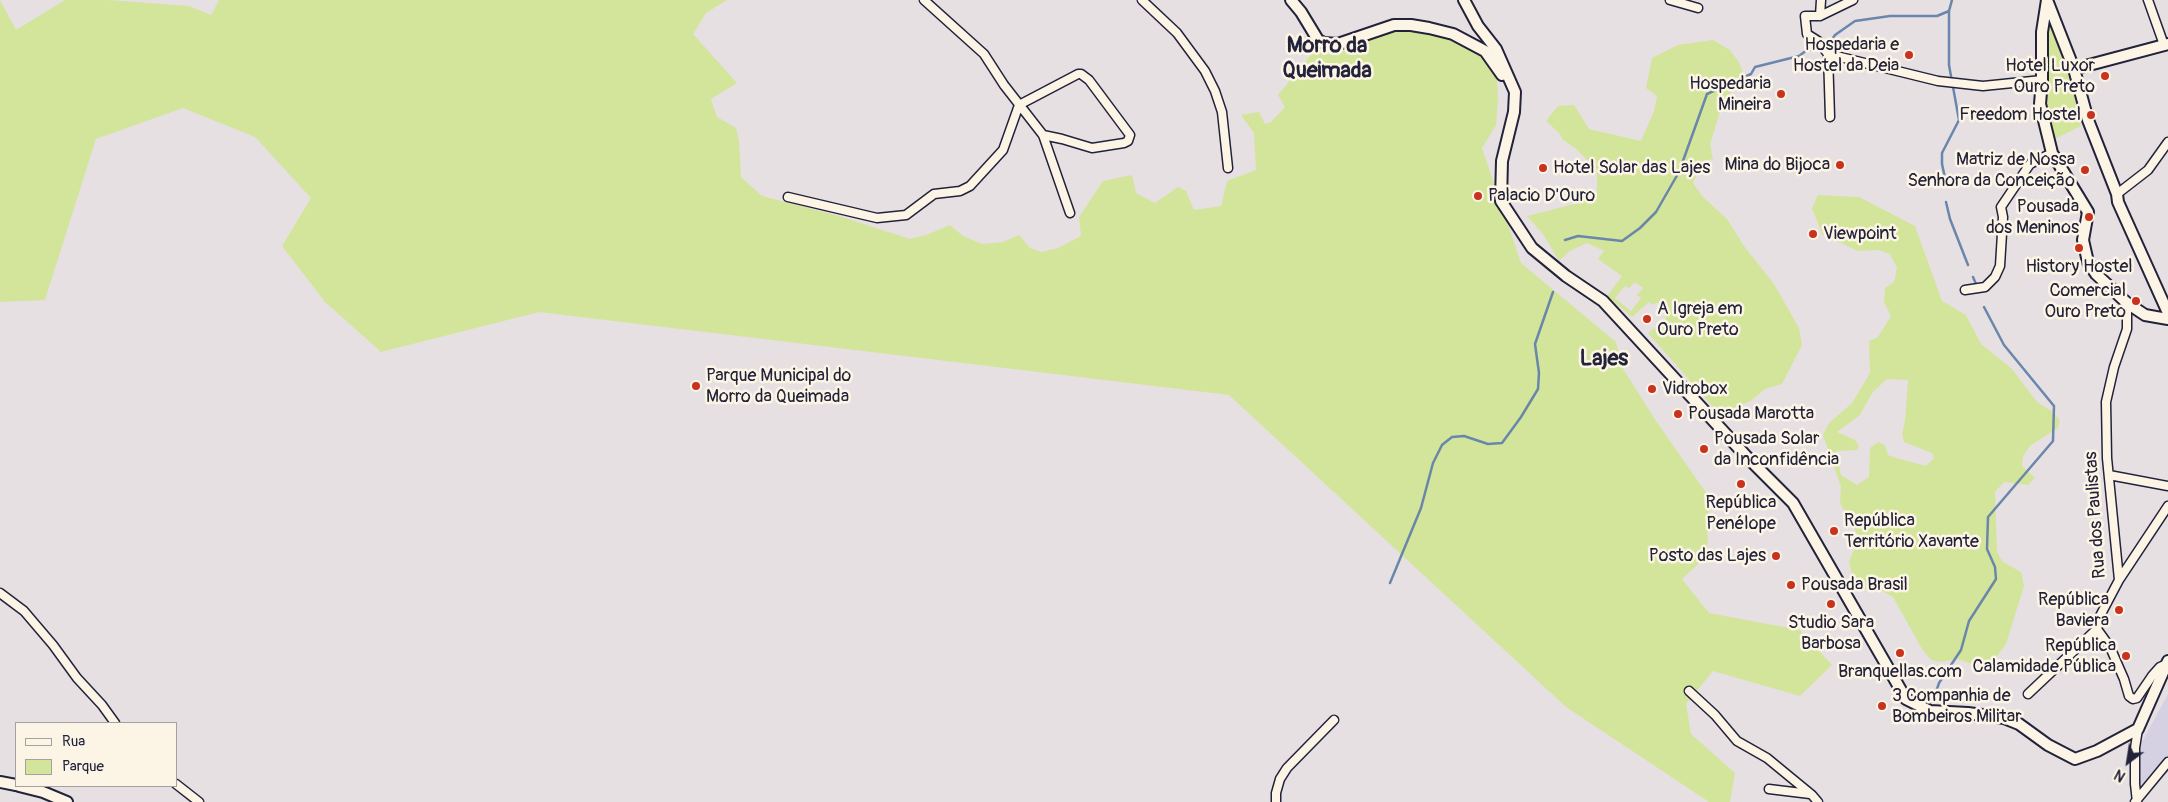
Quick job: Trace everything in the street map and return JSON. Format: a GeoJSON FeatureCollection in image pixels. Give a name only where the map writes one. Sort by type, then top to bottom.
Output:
{"type":"FeatureCollection","features":[{"type":"Feature","properties":{"kind":"main road"},"geometry":{"type":"LineString","coordinates":[[1291,0],[1301,12],[1318,40],[1324,43],[1338,44],[1394,25],[1411,25],[1453,34],[1485,51],[1515,92]]}},
{"type":"Feature","properties":{"kind":"main road"},"geometry":{"type":"LineString","coordinates":[[1464,0],[1478,26],[1496,49],[1515,92],[1514,112],[1502,161],[1501,201],[1532,248],[1566,276],[1603,301],[1746,456],[1793,503],[1906,699],[1930,710],[2004,718],[2018,724],[2048,745],[2075,759],[2098,751],[2138,729],[2167,663]]}},
{"type":"Feature","properties":{"kind":"main road"},"geometry":{"type":"LineString","coordinates":[[2047,0],[2074,69],[2090,126],[2117,194],[2118,202],[2168,313]]}},
{"type":"Feature","properties":{"kind":"main road"},"geometry":{"type":"LineString","coordinates":[[2047,0],[2042,32],[2040,104],[2052,153],[2088,212],[2083,240],[2088,262],[2096,274],[2127,303],[2145,315],[2168,319]]}},
{"type":"Feature","properties":{"kind":"main road"},"geometry":{"type":"LineString","coordinates":[[2074,69],[2166,44]]}},
{"type":"Feature","properties":{"kind":"main road"},"geometry":{"type":"LineString","coordinates":[[0,782],[15,784]]}},
{"type":"Feature","properties":{"kind":"main road"},"geometry":{"type":"LineString","coordinates":[[25,787],[67,802]]}},
{"type":"Feature","properties":{"kind":"street"},"geometry":{"type":"LineString","coordinates":[[924,0],[984,54],[1043,136],[1070,213]]}},
{"type":"Feature","properties":{"kind":"street"},"geometry":{"type":"LineString","coordinates":[[1142,0],[1177,33],[1194,54],[1212,85],[1222,112],[1228,168]]}},
{"type":"Feature","properties":{"kind":"street"},"geometry":{"type":"LineString","coordinates":[[1670,0],[1698,8]]}},
{"type":"Feature","properties":{"kind":"street"},"geometry":{"type":"LineString","coordinates":[[1820,16],[1821,0]]}},
{"type":"Feature","properties":{"kind":"street"},"geometry":{"type":"LineString","coordinates":[[1854,0],[1820,16],[1805,16],[1807,34],[1818,42],[1828,54],[1938,81],[1983,86],[2042,80]]}},
{"type":"Feature","properties":{"kind":"street"},"geometry":{"type":"LineString","coordinates":[[2148,0],[2166,44]]}},
{"type":"Feature","properties":{"kind":"street"},"geometry":{"type":"LineString","coordinates":[[1828,54],[1830,117]]}},
{"type":"Feature","properties":{"kind":"street"},"geometry":{"type":"LineString","coordinates":[[788,197],[877,218],[906,215],[934,194],[960,191],[970,186],[1003,150],[1019,105],[1066,79],[1082,74],[1089,80],[1130,135],[1130,138],[1124,143],[1092,148],[1062,139],[1043,136]]}},
{"type":"Feature","properties":{"kind":"street"},"geometry":{"type":"LineString","coordinates":[[2117,194],[2148,170],[2168,142]]}},
{"type":"Feature","properties":{"kind":"street"},"geometry":{"type":"LineString","coordinates":[[1965,290],[1985,287],[1995,277],[2000,266],[2003,218],[2001,207],[2030,164],[2052,153]]}},
{"type":"Feature","properties":{"kind":"street","name":"Rua dos Paulistas"},"geometry":{"type":"LineString","coordinates":[[2028,694],[2096,629],[2100,616],[2119,580],[2109,475],[2106,402],[2114,367],[2127,329],[2127,303]]}},
{"type":"Feature","properties":{"kind":"street"},"geometry":{"type":"LineString","coordinates":[[2109,475],[2168,486]]}},
{"type":"Feature","properties":{"kind":"street"},"geometry":{"type":"LineString","coordinates":[[2119,580],[2168,506]]}},
{"type":"Feature","properties":{"kind":"street"},"geometry":{"type":"LineString","coordinates":[[0,593],[24,611],[114,722]]}},
{"type":"Feature","properties":{"kind":"street"},"geometry":{"type":"LineString","coordinates":[[2096,629],[2110,647],[2129,696],[2133,699],[2137,698],[2160,667],[2167,663]]}},
{"type":"Feature","properties":{"kind":"street"},"geometry":{"type":"LineString","coordinates":[[1690,691],[1715,715],[1737,741],[1767,758],[1818,802]]}},
{"type":"Feature","properties":{"kind":"street"},"geometry":{"type":"LineString","coordinates":[[1276,802],[1280,778],[1287,768],[1334,720]]}},
{"type":"Feature","properties":{"kind":"street"},"geometry":{"type":"LineString","coordinates":[[2137,802],[2135,748],[2138,729]]}},
{"type":"Feature","properties":{"kind":"street"},"geometry":{"type":"LineString","coordinates":[[2137,802],[2168,762]]}},
{"type":"Feature","properties":{"kind":"street"},"geometry":{"type":"LineString","coordinates":[[178,786],[199,802]]}},
{"type":"Feature","properties":{"kind":"street"},"geometry":{"type":"LineString","coordinates":[[1769,788],[1812,795]]}},
{"type":"Feature","properties":{"kind":"shaded area"},"geometry":{"type":"Polygon","coordinates":[[[2168,694],[2168,756],[2139,793],[2138,749],[2168,694]]]}},
{"type":"Feature","properties":{"kind":"green space"},"geometry":{"type":"Polygon","coordinates":[[[0,0],[16,30],[65,0],[108,0],[189,6],[211,15],[219,0],[727,0],[706,13],[693,34],[737,83],[711,99],[717,117],[736,128],[739,140],[741,177],[762,196],[839,216],[910,239],[926,235],[950,225],[963,236],[982,244],[1003,242],[1019,235],[1030,248],[1042,252],[1058,248],[1081,236],[1079,217],[1103,181],[1132,175],[1136,193],[1155,203],[1178,187],[1186,191],[1194,210],[1221,206],[1227,181],[1256,170],[1254,133],[1241,115],[1259,112],[1265,124],[1271,122],[1285,107],[1278,95],[1314,51],[1332,55],[1393,31],[1415,29],[1462,42],[1484,56],[1497,78],[1496,125],[1482,148],[1521,263],[1616,342],[1622,367],[1656,421],[1714,504],[1707,516],[1708,555],[1682,579],[1709,613],[1800,630],[1832,665],[1800,696],[1713,671],[1686,704],[1691,734],[1735,773],[1730,802],[1709,802],[1566,707],[1229,395],[539,312],[381,352],[325,302],[282,246],[311,198],[255,137],[183,108],[96,139],[45,300],[0,302],[0,0]]]}},
{"type":"Feature","properties":{"kind":"green space"},"geometry":{"type":"Polygon","coordinates":[[[2048,17],[2052,20],[2069,70],[2081,126],[2053,140],[2045,121],[2042,84],[2048,17]]]}},
{"type":"Feature","properties":{"kind":"green space"},"geometry":{"type":"Polygon","coordinates":[[[1713,40],[1730,50],[1740,64],[1744,76],[1727,97],[1721,109],[1710,144],[1713,159],[1704,161],[1693,183],[1702,196],[1727,219],[1744,246],[1774,284],[1799,328],[1802,345],[1782,384],[1765,389],[1751,401],[1730,410],[1713,407],[1648,333],[1666,318],[1657,302],[1653,305],[1649,302],[1632,317],[1607,296],[1622,276],[1598,259],[1604,251],[1587,243],[1570,251],[1559,261],[1543,234],[1527,216],[1594,199],[1597,193],[1597,170],[1575,148],[1563,140],[1559,133],[1546,121],[1558,106],[1574,105],[1589,129],[1641,141],[1654,111],[1657,96],[1646,88],[1652,58],[1678,45],[1713,40]],[[1635,282],[1629,288],[1625,286],[1615,298],[1631,311],[1641,298],[1637,295],[1643,288],[1635,282]]]}},
{"type":"Feature","properties":{"kind":"green space"},"geometry":{"type":"Polygon","coordinates":[[[1818,195],[1859,197],[1915,226],[1942,301],[1966,315],[1981,344],[2012,369],[2037,402],[2053,412],[2060,420],[2058,428],[2031,445],[2023,456],[2022,466],[2035,478],[2028,485],[2004,482],[1995,492],[1997,552],[2003,562],[2021,572],[2024,586],[2006,644],[1995,659],[1986,663],[1975,665],[1957,659],[1941,662],[1931,660],[1922,649],[1893,597],[1879,589],[1862,589],[1853,578],[1849,562],[1859,537],[1840,503],[1841,487],[1823,435],[1829,423],[1852,403],[1870,373],[1869,341],[1878,337],[1891,316],[1884,302],[1885,288],[1894,282],[1897,268],[1890,254],[1878,250],[1858,251],[1822,234],[1812,208],[1818,195]],[[1887,379],[1872,393],[1860,415],[1837,432],[1855,440],[1859,446],[1857,450],[1836,451],[1841,475],[1857,485],[1869,477],[1870,448],[1878,442],[1885,445],[1888,455],[1896,458],[1926,466],[1934,458],[1932,453],[1904,442],[1902,434],[1905,421],[1908,380],[1887,379]]]}},
{"type":"Feature","properties":{"kind":"waterway"},"geometry":{"type":"LineString","coordinates":[[1945,178],[1942,153],[1959,120],[1949,65],[1949,11],[1952,0]]}},
{"type":"Feature","properties":{"kind":"waterway"},"geometry":{"type":"LineString","coordinates":[[1825,46],[1828,46],[1835,35],[1855,21],[1890,16],[1937,16],[1949,11]]}},
{"type":"Feature","properties":{"kind":"waterway"},"geometry":{"type":"LineString","coordinates":[[1565,240],[1578,236],[1622,241],[1640,228],[1656,212],[1679,172],[1707,94],[1751,74],[1755,67],[1799,56],[1807,50],[1820,47]]}},
{"type":"Feature","properties":{"kind":"waterway"},"geometry":{"type":"LineString","coordinates":[[1946,202],[1950,219],[1968,265]]}},
{"type":"Feature","properties":{"kind":"waterway"},"geometry":{"type":"LineString","coordinates":[[1973,277],[1976,284]]}},
{"type":"Feature","properties":{"kind":"waterway"},"geometry":{"type":"LineString","coordinates":[[1390,583],[1421,508],[1433,463],[1442,445],[1452,437],[1464,436],[1488,444],[1502,443],[1538,389],[1539,373],[1535,344],[1553,292]]}},
{"type":"Feature","properties":{"kind":"waterway"},"geometry":{"type":"LineString","coordinates":[[1930,702],[1935,695],[1939,683],[1961,650],[1969,621],[1996,579],[1995,567],[1987,549],[1988,517],[2053,441],[2054,406],[2004,345],[1984,307]]}},
{"type":"Feature","properties":{"kind":"place","name":"Hospedaria e Hostel da Deia"},"geometry":{"type":"Point","coordinates":[1909,55]}},
{"type":"Feature","properties":{"kind":"place","name":"Hotel Luxor Ouro Preto"},"geometry":{"type":"Point","coordinates":[2105,76]}},
{"type":"Feature","properties":{"kind":"place","name":"Hospedaria Mineira"},"geometry":{"type":"Point","coordinates":[1781,94]}},
{"type":"Feature","properties":{"kind":"place","name":"Freedom Hostel"},"geometry":{"type":"Point","coordinates":[2091,115]}},
{"type":"Feature","properties":{"kind":"place","name":"Mina do Bijoca"},"geometry":{"type":"Point","coordinates":[1840,165]}},
{"type":"Feature","properties":{"kind":"place","name":"Hotel Solar das Lajes"},"geometry":{"type":"Point","coordinates":[1543,168]}},
{"type":"Feature","properties":{"kind":"place","name":"Matriz de Nossa Senhora da Conceição"},"geometry":{"type":"Point","coordinates":[2085,170]}},
{"type":"Feature","properties":{"kind":"place","name":"Palacio D'Ouro"},"geometry":{"type":"Point","coordinates":[1478,196]}},
{"type":"Feature","properties":{"kind":"place","name":"Pousada dos Meninos"},"geometry":{"type":"Point","coordinates":[2089,217]}},
{"type":"Feature","properties":{"kind":"place","name":"Viewpoint"},"geometry":{"type":"Point","coordinates":[1813,234]}},
{"type":"Feature","properties":{"kind":"place","name":"History Hostel"},"geometry":{"type":"Point","coordinates":[2079,248]}},
{"type":"Feature","properties":{"kind":"place","name":"Comercial Ouro Preto"},"geometry":{"type":"Point","coordinates":[2136,301]}},
{"type":"Feature","properties":{"kind":"place","name":"A Igreja em Ouro Preto"},"geometry":{"type":"Point","coordinates":[1647,319]}},
{"type":"Feature","properties":{"kind":"place","name":"Parque Municipal do Morro da Queimada"},"geometry":{"type":"Point","coordinates":[696,386]}},
{"type":"Feature","properties":{"kind":"place","name":"Vidrobox"},"geometry":{"type":"Point","coordinates":[1652,389]}},
{"type":"Feature","properties":{"kind":"place","name":"Pousada Marotta"},"geometry":{"type":"Point","coordinates":[1678,414]}},
{"type":"Feature","properties":{"kind":"place","name":"Pousada Solar da Inconfidência"},"geometry":{"type":"Point","coordinates":[1704,449]}},
{"type":"Feature","properties":{"kind":"place","name":"República Penélope"},"geometry":{"type":"Point","coordinates":[1741,484]}},
{"type":"Feature","properties":{"kind":"place","name":"República Território Xavante"},"geometry":{"type":"Point","coordinates":[1834,531]}},
{"type":"Feature","properties":{"kind":"place","name":"Posto das Lajes"},"geometry":{"type":"Point","coordinates":[1776,556]}},
{"type":"Feature","properties":{"kind":"place","name":"Pousada Brasil"},"geometry":{"type":"Point","coordinates":[1791,585]}},
{"type":"Feature","properties":{"kind":"place","name":"Studio Sara Barbosa"},"geometry":{"type":"Point","coordinates":[1831,604]}},
{"type":"Feature","properties":{"kind":"place","name":"República Baviera"},"geometry":{"type":"Point","coordinates":[2119,610]}},
{"type":"Feature","properties":{"kind":"place","name":"Branquellas.com"},"geometry":{"type":"Point","coordinates":[1900,653]}},
{"type":"Feature","properties":{"kind":"place","name":"República Calamidade Pública"},"geometry":{"type":"Point","coordinates":[2126,656]}},
{"type":"Feature","properties":{"kind":"place","name":"3 Companhia de Bombeiros Militar"},"geometry":{"type":"Point","coordinates":[1882,706]}},
{"type":"Feature","properties":{"kind":"district","name":"Morro da Queimada"},"geometry":{"type":"Point","coordinates":[1327,58]}},
{"type":"Feature","properties":{"kind":"district","name":"Lajes"},"geometry":{"type":"Point","coordinates":[1604,359]}}]}
